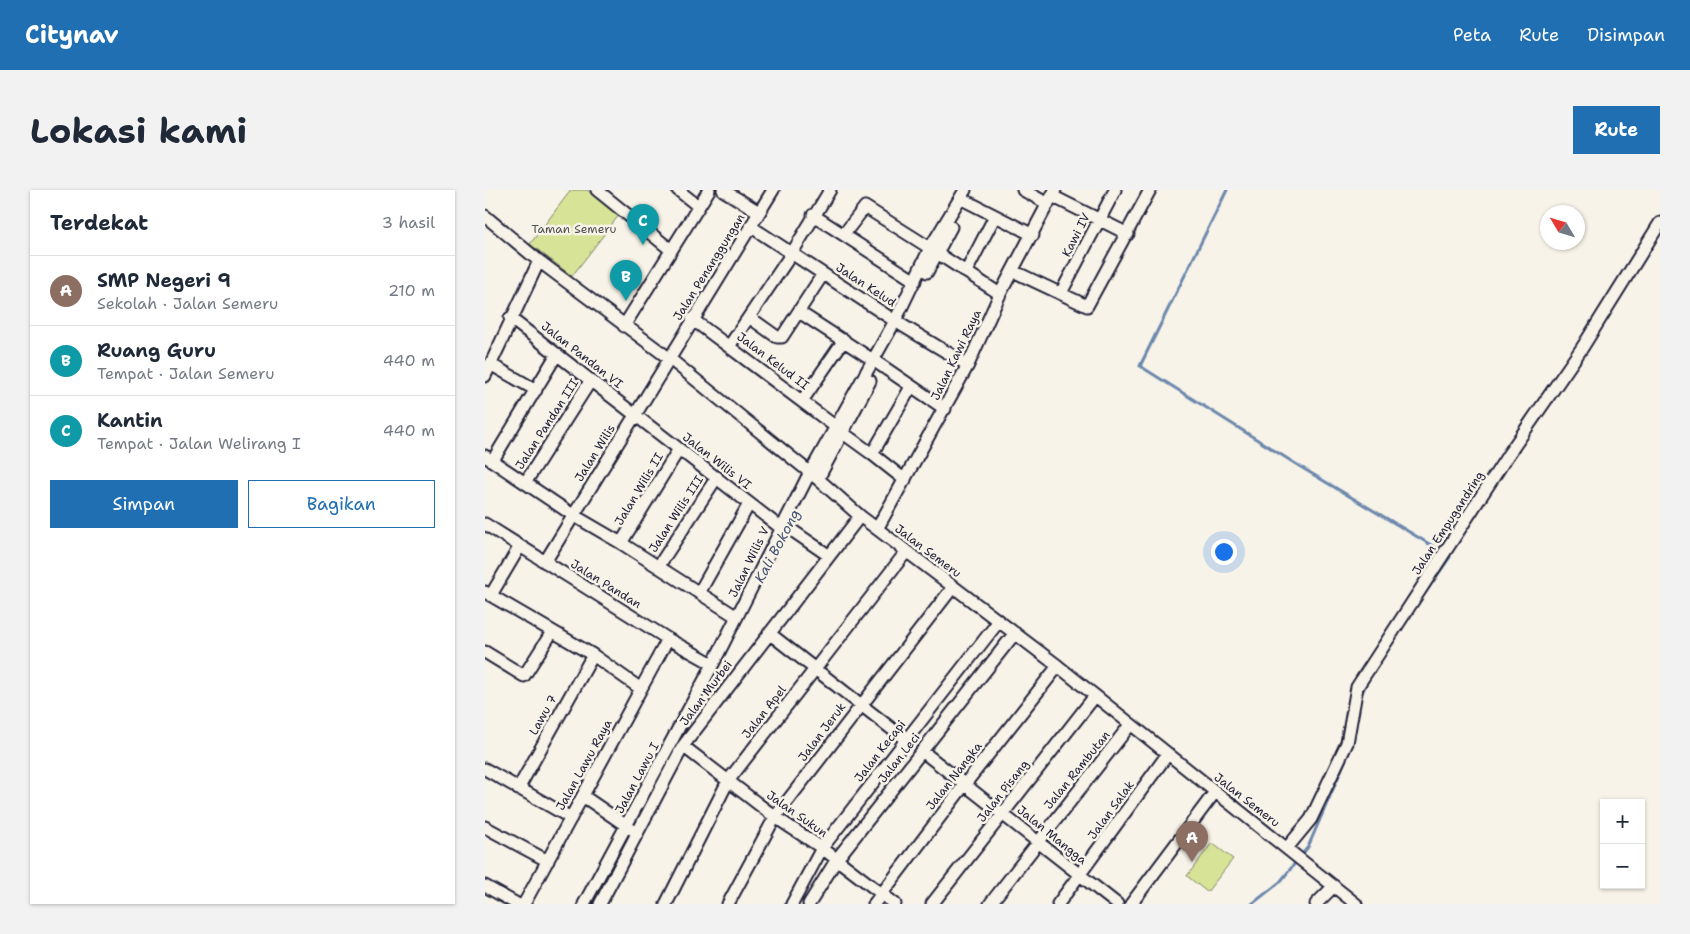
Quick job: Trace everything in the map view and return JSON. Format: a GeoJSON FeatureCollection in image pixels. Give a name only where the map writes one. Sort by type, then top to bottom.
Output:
{"type":"FeatureCollection","features":[{"type":"Feature","properties":{"kind":"street"},"geometry":{"type":"LineString","coordinates":[[597,190],[671,250]]}},
{"type":"Feature","properties":{"kind":"street"},"geometry":{"type":"LineString","coordinates":[[677,190],[698,206]]}},
{"type":"Feature","properties":{"kind":"street"},"geometry":{"type":"LineString","coordinates":[[624,326],[709,190]]}},
{"type":"Feature","properties":{"kind":"street"},"geometry":{"type":"LineString","coordinates":[[723,190],[759,212]]}},
{"type":"Feature","properties":{"kind":"street","name":"Jalan Penanggungan"},"geometry":{"type":"LineString","coordinates":[[670,359],[692,319],[773,190]]}},
{"type":"Feature","properties":{"kind":"street"},"geometry":{"type":"LineString","coordinates":[[730,345],[792,253],[813,215],[830,190]]}},
{"type":"Feature","properties":{"kind":"street"},"geometry":{"type":"LineString","coordinates":[[898,322],[915,281],[966,195],[973,190]]}},
{"type":"Feature","properties":{"kind":"street"},"geometry":{"type":"LineString","coordinates":[[1023,190],[1052,197],[1128,234]]}},
{"type":"Feature","properties":{"kind":"street","name":"Kawi IV"},"geometry":{"type":"LineString","coordinates":[[1061,293],[1115,190]]}},
{"type":"Feature","properties":{"kind":"street"},"geometry":{"type":"LineString","coordinates":[[1013,271],[1087,306],[1128,234],[1150,190]]}},
{"type":"Feature","properties":{"kind":"street"},"geometry":{"type":"LineString","coordinates":[[966,195],[995,216],[1033,236]]}},
{"type":"Feature","properties":{"kind":"street","name":"Jalan Kawi Raya"},"geometry":{"type":"LineString","coordinates":[[877,529],[945,409],[968,365],[1000,294],[1033,236],[1052,197]]}},
{"type":"Feature","properties":{"kind":"street"},"geometry":{"type":"LineString","coordinates":[[844,234],[865,207],[1000,294]]}},
{"type":"Feature","properties":{"kind":"street"},"geometry":{"type":"LineString","coordinates":[[813,215],[915,281]]}},
{"type":"Feature","properties":{"kind":"street","name":"Jalan Semeru"},"geometry":{"type":"LineString","coordinates":[[485,216],[624,326],[670,359],[814,476],[860,516],[1058,666],[1167,755],[1334,886],[1350,902]]}},
{"type":"Feature","properties":{"kind":"street"},"geometry":{"type":"LineString","coordinates":[[966,272],[995,216]]}},
{"type":"Feature","properties":{"kind":"street","name":"Jalan Empugandring"},"geometry":{"type":"LineString","coordinates":[[1293,853],[1347,743],[1357,687],[1508,455],[1582,348],[1660,223]]}},
{"type":"Feature","properties":{"kind":"street","name":"Jalan Kelud"},"geometry":{"type":"LineString","coordinates":[[750,226],[968,365]]}},
{"type":"Feature","properties":{"kind":"street"},"geometry":{"type":"LineString","coordinates":[[898,322],[933,250]]}},
{"type":"Feature","properties":{"kind":"street"},"geometry":{"type":"LineString","coordinates":[[485,376],[510,318],[539,260]]}},
{"type":"Feature","properties":{"kind":"street"},"geometry":{"type":"LineString","coordinates":[[749,317],[780,337],[786,334],[823,274]]}},
{"type":"Feature","properties":{"kind":"street"},"geometry":{"type":"LineString","coordinates":[[799,312],[844,340],[945,409]]}},
{"type":"Feature","properties":{"kind":"street","name":"Jalan Pandan VI"},"geometry":{"type":"LineString","coordinates":[[510,318],[636,415]]}},
{"type":"Feature","properties":{"kind":"street","name":"Jalan Kelud II"},"geometry":{"type":"LineString","coordinates":[[692,319],[730,345],[905,480]]}},
{"type":"Feature","properties":{"kind":"street","name":"Jalan Wilis V"},"geometry":{"type":"LineString","coordinates":[[713,664],[781,528],[814,476],[898,322]]}},
{"type":"Feature","properties":{"kind":"street"},"geometry":{"type":"LineString","coordinates":[[803,401],[844,340]]}},
{"type":"Feature","properties":{"kind":"street"},"geometry":{"type":"LineString","coordinates":[[557,354],[536,390],[489,458],[573,515],[621,543],[737,617]]}},
{"type":"Feature","properties":{"kind":"street","name":"Jalan Wilis"},"geometry":{"type":"LineString","coordinates":[[545,562],[670,359]]}},
{"type":"Feature","properties":{"kind":"street"},"geometry":{"type":"LineString","coordinates":[[491,364],[536,390]]}},
{"type":"Feature","properties":{"kind":"street","name":"Jalan Pandan III"},"geometry":{"type":"LineString","coordinates":[[525,483],[591,380]]}},
{"type":"Feature","properties":{"kind":"street"},"geometry":{"type":"LineString","coordinates":[[872,454],[911,386]]}},
{"type":"Feature","properties":{"kind":"street","name":"Jalan Wilis VI"},"geometry":{"type":"LineString","coordinates":[[636,415],[781,528]]}},
{"type":"Feature","properties":{"kind":"street","name":"Jalan Wilis II"},"geometry":{"type":"LineString","coordinates":[[621,543],[679,449]]}},
{"type":"Feature","properties":{"kind":"street","name":"Jalan Wilis III"},"geometry":{"type":"LineString","coordinates":[[658,567],[717,477]]}},
{"type":"Feature","properties":{"kind":"street"},"geometry":{"type":"LineString","coordinates":[[699,593],[749,504]]}},
{"type":"Feature","properties":{"kind":"street","name":"Jalan Murbei"},"geometry":{"type":"LineString","coordinates":[[600,904],[683,746],[828,555],[860,516]]}},
{"type":"Feature","properties":{"kind":"street","name":"Jalan Pandan"},"geometry":{"type":"LineString","coordinates":[[485,524],[668,639],[713,664]]}},
{"type":"Feature","properties":{"kind":"street"},"geometry":{"type":"LineString","coordinates":[[793,531],[828,555]]}},
{"type":"Feature","properties":{"kind":"street"},"geometry":{"type":"LineString","coordinates":[[520,546],[488,594],[593,655],[641,689]]}},
{"type":"Feature","properties":{"kind":"street","name":"Jalan Apel"},"geometry":{"type":"LineString","coordinates":[[666,904],[728,781],[906,552]]}},
{"type":"Feature","properties":{"kind":"street","name":"Jalan Jeruk"},"geometry":{"type":"LineString","coordinates":[[727,904],[775,817],[860,704],[953,587]]}},
{"type":"Feature","properties":{"kind":"street","name":"Jalan Kecapi"},"geometry":{"type":"LineString","coordinates":[[792,904],[822,848],[999,621]]}},
{"type":"Feature","properties":{"kind":"street"},"geometry":{"type":"LineString","coordinates":[[485,652],[524,676],[552,632]]}},
{"type":"Feature","properties":{"kind":"street"},"geometry":{"type":"LineString","coordinates":[[769,633],[906,740]]}},
{"type":"Feature","properties":{"kind":"street","name":"Jalan Leci"},"geometry":{"type":"LineString","coordinates":[[809,904],[837,859],[1015,633]]}},
{"type":"Feature","properties":{"kind":"street","name":"Jalan Lawu Raya"},"geometry":{"type":"LineString","coordinates":[[525,904],[668,639]]}},
{"type":"Feature","properties":{"kind":"street"},"geometry":{"type":"LineString","coordinates":[[984,640],[1000,653]]}},
{"type":"Feature","properties":{"kind":"street","name":"Lawu 7"},"geometry":{"type":"LineString","coordinates":[[518,789],[593,655]]}},
{"type":"Feature","properties":{"kind":"street","name":"Jalan Lawu I"},"geometry":{"type":"LineString","coordinates":[[584,904],[713,664]]}},
{"type":"Feature","properties":{"kind":"street","name":"Jalan Nangka"},"geometry":{"type":"LineString","coordinates":[[874,904],[1058,666]]}},
{"type":"Feature","properties":{"kind":"street","name":"Jalan Pisang"},"geometry":{"type":"LineString","coordinates":[[932,904],[1095,696]]}},
{"type":"Feature","properties":{"kind":"street","name":"Jalan Rambutan"},"geometry":{"type":"LineString","coordinates":[[990,904],[1130,725]]}},
{"type":"Feature","properties":{"kind":"street","name":"Jalan Sukun"},"geometry":{"type":"LineString","coordinates":[[683,746],[775,817],[822,848],[895,904]]}},
{"type":"Feature","properties":{"kind":"street","name":"Jalan Mangga"},"geometry":{"type":"LineString","coordinates":[[922,751],[1117,904]]}},
{"type":"Feature","properties":{"kind":"street","name":"Jalan Salak"},"geometry":{"type":"LineString","coordinates":[[1058,904],[1167,755]]}},
{"type":"Feature","properties":{"kind":"street"},"geometry":{"type":"LineString","coordinates":[[485,769],[571,818]]}},
{"type":"Feature","properties":{"kind":"street"},"geometry":{"type":"LineString","coordinates":[[1131,904],[1215,792]]}},
{"type":"Feature","properties":{"kind":"street"},"geometry":{"type":"LineString","coordinates":[[583,796],[637,832]]}},
{"type":"Feature","properties":{"kind":"street"},"geometry":{"type":"LineString","coordinates":[[485,827],[548,861]]}},
{"type":"Feature","properties":{"kind":"street"},"geometry":{"type":"LineString","coordinates":[[485,886],[517,904]]}},
{"type":"Feature","properties":{"kind":"street"},"geometry":{"type":"LineString","coordinates":[[1315,904],[1334,886]]}},
{"type":"Feature","properties":{"kind":"green space","name":"Taman Semeru"},"geometry":{"type":"Polygon","coordinates":[[[571,190],[587,190],[619,215],[572,276],[530,244],[571,190]]]}},
{"type":"Feature","properties":{"kind":"green space"},"geometry":{"type":"Polygon","coordinates":[[[1212,843],[1233,859],[1207,892],[1187,876],[1212,843]]]}},
{"type":"Feature","properties":{"kind":"waterway"},"geometry":{"type":"LineString","coordinates":[[1227,190],[1140,366],[1299,466],[1441,551]]}},
{"type":"Feature","properties":{"kind":"waterway"},"geometry":{"type":"LineString","coordinates":[[1425,593],[1450,557]]}},
{"type":"Feature","properties":{"kind":"waterway"},"geometry":{"type":"LineString","coordinates":[[1360,697],[1368,680]]}},
{"type":"Feature","properties":{"kind":"waterway"},"geometry":{"type":"LineString","coordinates":[[1252,904],[1280,882],[1308,847],[1353,743],[1355,728]]}},
{"type":"Feature","properties":{"kind":"place","name":"Kantin"},"geometry":{"type":"Point","coordinates":[643,245]}},
{"type":"Feature","properties":{"kind":"place","name":"Ruang Guru"},"geometry":{"type":"Point","coordinates":[626,301]}},
{"type":"Feature","properties":{"kind":"place","name":"SMP Negeri 9"},"geometry":{"type":"Point","coordinates":[1192,862]}},
{"type":"Feature","properties":{"kind":"water label","name":"Kali Bokong"},"geometry":{"type":"Point","coordinates":[777,546]}}]}
